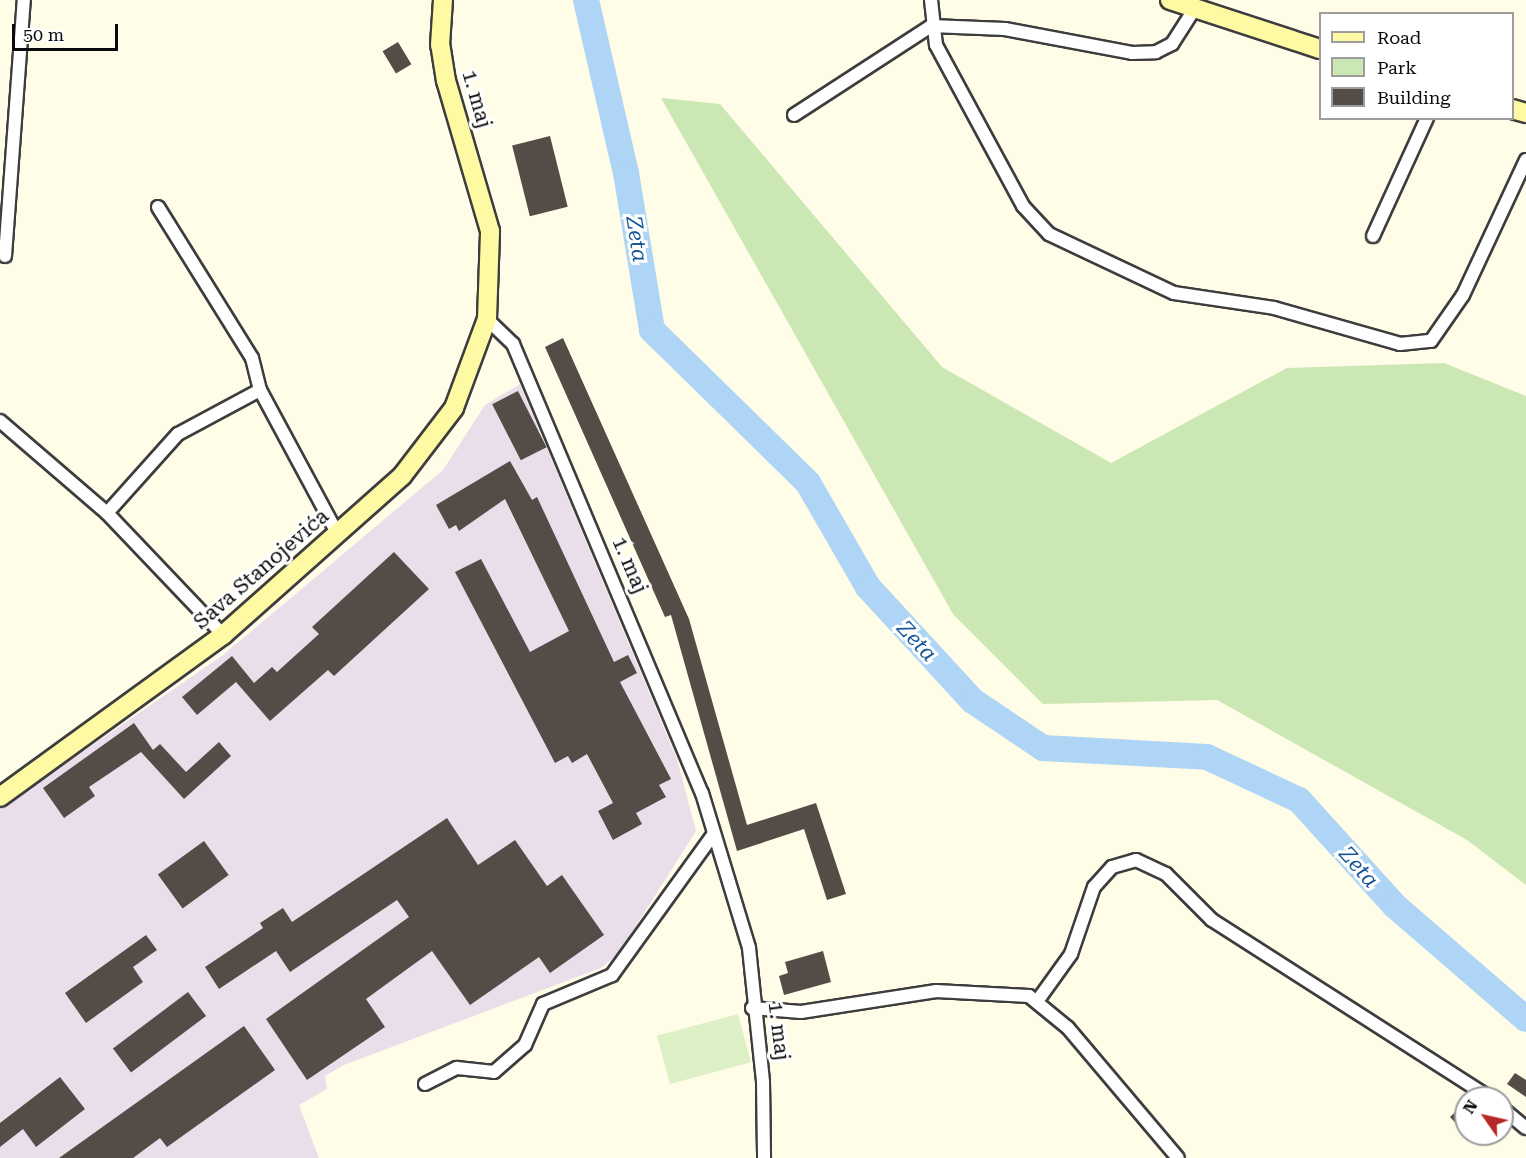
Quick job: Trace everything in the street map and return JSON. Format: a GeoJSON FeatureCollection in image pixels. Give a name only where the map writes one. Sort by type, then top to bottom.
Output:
{"type":"FeatureCollection","features":[{"type":"Feature","properties":{"kind":"street"},"geometry":{"type":"LineString","coordinates":[[5,256],[24,0]]}},
{"type":"Feature","properties":{"kind":"street","name":"1. maj"},"geometry":{"type":"LineString","coordinates":[[443,0],[440,45],[446,81],[490,231],[487,319],[513,344],[702,793],[748,948],[752,1008],[763,1082],[764,1158]]}},
{"type":"Feature","properties":{"kind":"street"},"geometry":{"type":"LineString","coordinates":[[931,0],[931,26],[936,45],[1023,206],[1049,234],[1174,293],[1274,308],[1400,344],[1422,344],[1440,331],[1490,242],[1526,160]]}},
{"type":"Feature","properties":{"kind":"street"},"geometry":{"type":"LineString","coordinates":[[1170,0],[1319,49]]}},
{"type":"Feature","properties":{"kind":"street"},"geometry":{"type":"LineString","coordinates":[[794,115],[931,26],[1005,29],[1132,53],[1156,52],[1172,44],[1195,8]]}},
{"type":"Feature","properties":{"kind":"street"},"geometry":{"type":"LineString","coordinates":[[1373,236],[1426,120]]}},
{"type":"Feature","properties":{"kind":"street"},"geometry":{"type":"LineString","coordinates":[[158,207],[252,358],[260,390],[337,533]]}},
{"type":"Feature","properties":{"kind":"street","name":"Sava Stanojevića"},"geometry":{"type":"LineString","coordinates":[[0,797],[223,635],[337,533],[429,445],[453,408],[487,319]]}},
{"type":"Feature","properties":{"kind":"street"},"geometry":{"type":"LineString","coordinates":[[107,513],[178,434],[260,390]]}},
{"type":"Feature","properties":{"kind":"street"},"geometry":{"type":"LineString","coordinates":[[0,421],[107,513],[223,635]]}},
{"type":"Feature","properties":{"kind":"street"},"geometry":{"type":"LineString","coordinates":[[425,1084],[457,1068],[494,1072],[525,1045],[543,1004],[612,975],[713,835]]}},
{"type":"Feature","properties":{"kind":"street"},"geometry":{"type":"LineString","coordinates":[[1038,1000],[1071,954],[1094,887],[1112,867],[1136,860],[1166,874],[1212,920],[1471,1086]]}},
{"type":"Feature","properties":{"kind":"street"},"geometry":{"type":"LineString","coordinates":[[752,1008],[801,1012],[936,991],[1018,993],[1038,1000],[1068,1028],[1178,1158]]}},
{"type":"Feature","properties":{"kind":"street"},"geometry":{"type":"LineString","coordinates":[[1514,1118],[1526,1128]]}},
{"type":"Feature","properties":{"kind":"shaded area"},"geometry":{"type":"Polygon","coordinates":[[[520,384],[677,759],[696,831],[618,954],[601,968],[344,1065],[325,1076],[327,1089],[299,1105],[319,1158],[0,1158],[0,809],[223,655],[443,470],[485,405],[520,384]]]}},
{"type":"Feature","properties":{"kind":"green space"},"geometry":{"type":"Polygon","coordinates":[[[661,98],[720,104],[942,367],[1111,463],[1287,368],[1444,363],[1526,396],[1526,885],[1467,840],[1217,700],[1043,704],[953,614],[661,98]]]}},
{"type":"Feature","properties":{"kind":"green space"},"geometry":{"type":"Polygon","coordinates":[[[738,1014],[751,1062],[670,1084],[657,1036],[738,1014]]]}},
{"type":"Feature","properties":{"kind":"building"},"geometry":{"type":"Polygon","coordinates":[[[398,42],[411,64],[396,74],[383,51],[398,42]]]}},
{"type":"Feature","properties":{"kind":"building"},"geometry":{"type":"Polygon","coordinates":[[[550,136],[568,207],[530,216],[512,145],[550,136]]]}},
{"type":"Feature","properties":{"kind":"building"},"geometry":{"type":"Polygon","coordinates":[[[563,338],[689,619],[747,825],[816,803],[846,894],[827,900],[804,829],[737,851],[671,615],[665,617],[545,347],[563,338]]]}},
{"type":"Feature","properties":{"kind":"building"},"geometry":{"type":"Polygon","coordinates":[[[518,391],[547,447],[521,460],[492,404],[518,391]]]}},
{"type":"Feature","properties":{"kind":"building"},"geometry":{"type":"Polygon","coordinates":[[[510,461],[532,500],[537,497],[614,662],[628,655],[637,673],[620,682],[671,779],[659,785],[666,797],[636,813],[642,824],[613,840],[598,811],[613,803],[587,754],[572,763],[568,756],[555,763],[455,572],[481,559],[530,652],[569,631],[505,499],[459,531],[456,525],[449,529],[436,505],[510,461]]]}},
{"type":"Feature","properties":{"kind":"building"},"geometry":{"type":"Polygon","coordinates":[[[394,552],[429,589],[334,676],[328,670],[270,721],[236,682],[197,715],[182,697],[232,656],[254,683],[272,667],[277,672],[319,634],[312,627],[394,552]]]}},
{"type":"Feature","properties":{"kind":"building"},"geometry":{"type":"Polygon","coordinates":[[[134,723],[153,750],[160,744],[186,772],[219,742],[231,756],[184,799],[141,752],[89,787],[95,796],[64,818],[43,788],[134,723]]]}},
{"type":"Feature","properties":{"kind":"building"},"geometry":{"type":"Polygon","coordinates":[[[447,818],[478,865],[515,840],[547,886],[562,875],[604,935],[550,973],[539,957],[470,1005],[432,951],[366,999],[385,1027],[307,1080],[266,1019],[409,917],[397,900],[290,972],[276,951],[219,989],[205,967],[263,928],[260,923],[283,908],[292,922],[447,818]]]}},
{"type":"Feature","properties":{"kind":"building"},"geometry":{"type":"Polygon","coordinates":[[[204,841],[229,875],[183,908],[158,875],[204,841]]]}},
{"type":"Feature","properties":{"kind":"building"},"geometry":{"type":"Polygon","coordinates":[[[146,935],[157,950],[133,967],[143,982],[86,1023],[65,993],[146,935]]]}},
{"type":"Feature","properties":{"kind":"building"},"geometry":{"type":"Polygon","coordinates":[[[823,951],[831,982],[784,995],[779,976],[788,973],[785,962],[823,951]]]}},
{"type":"Feature","properties":{"kind":"building"},"geometry":{"type":"Polygon","coordinates":[[[188,992],[206,1016],[131,1073],[113,1049],[188,992]]]}},
{"type":"Feature","properties":{"kind":"building"},"geometry":{"type":"Polygon","coordinates":[[[244,1026],[275,1070],[167,1147],[160,1138],[133,1158],[59,1158],[244,1026]]]}},
{"type":"Feature","properties":{"kind":"building"},"geometry":{"type":"Polygon","coordinates":[[[1515,1073],[1526,1080],[1526,1097],[1514,1089],[1514,1086],[1507,1084],[1515,1073]]]}},
{"type":"Feature","properties":{"kind":"building"},"geometry":{"type":"Polygon","coordinates":[[[60,1077],[85,1109],[36,1147],[23,1129],[0,1147],[0,1123],[60,1077]]]}},
{"type":"Feature","properties":{"kind":"waterway","name":"Zeta"},"geometry":{"type":"LineString","coordinates":[[586,0],[626,173],[652,330],[808,483],[868,587],[973,701],[1043,748],[1207,757],[1299,800],[1395,906],[1526,1019]]}}]}
